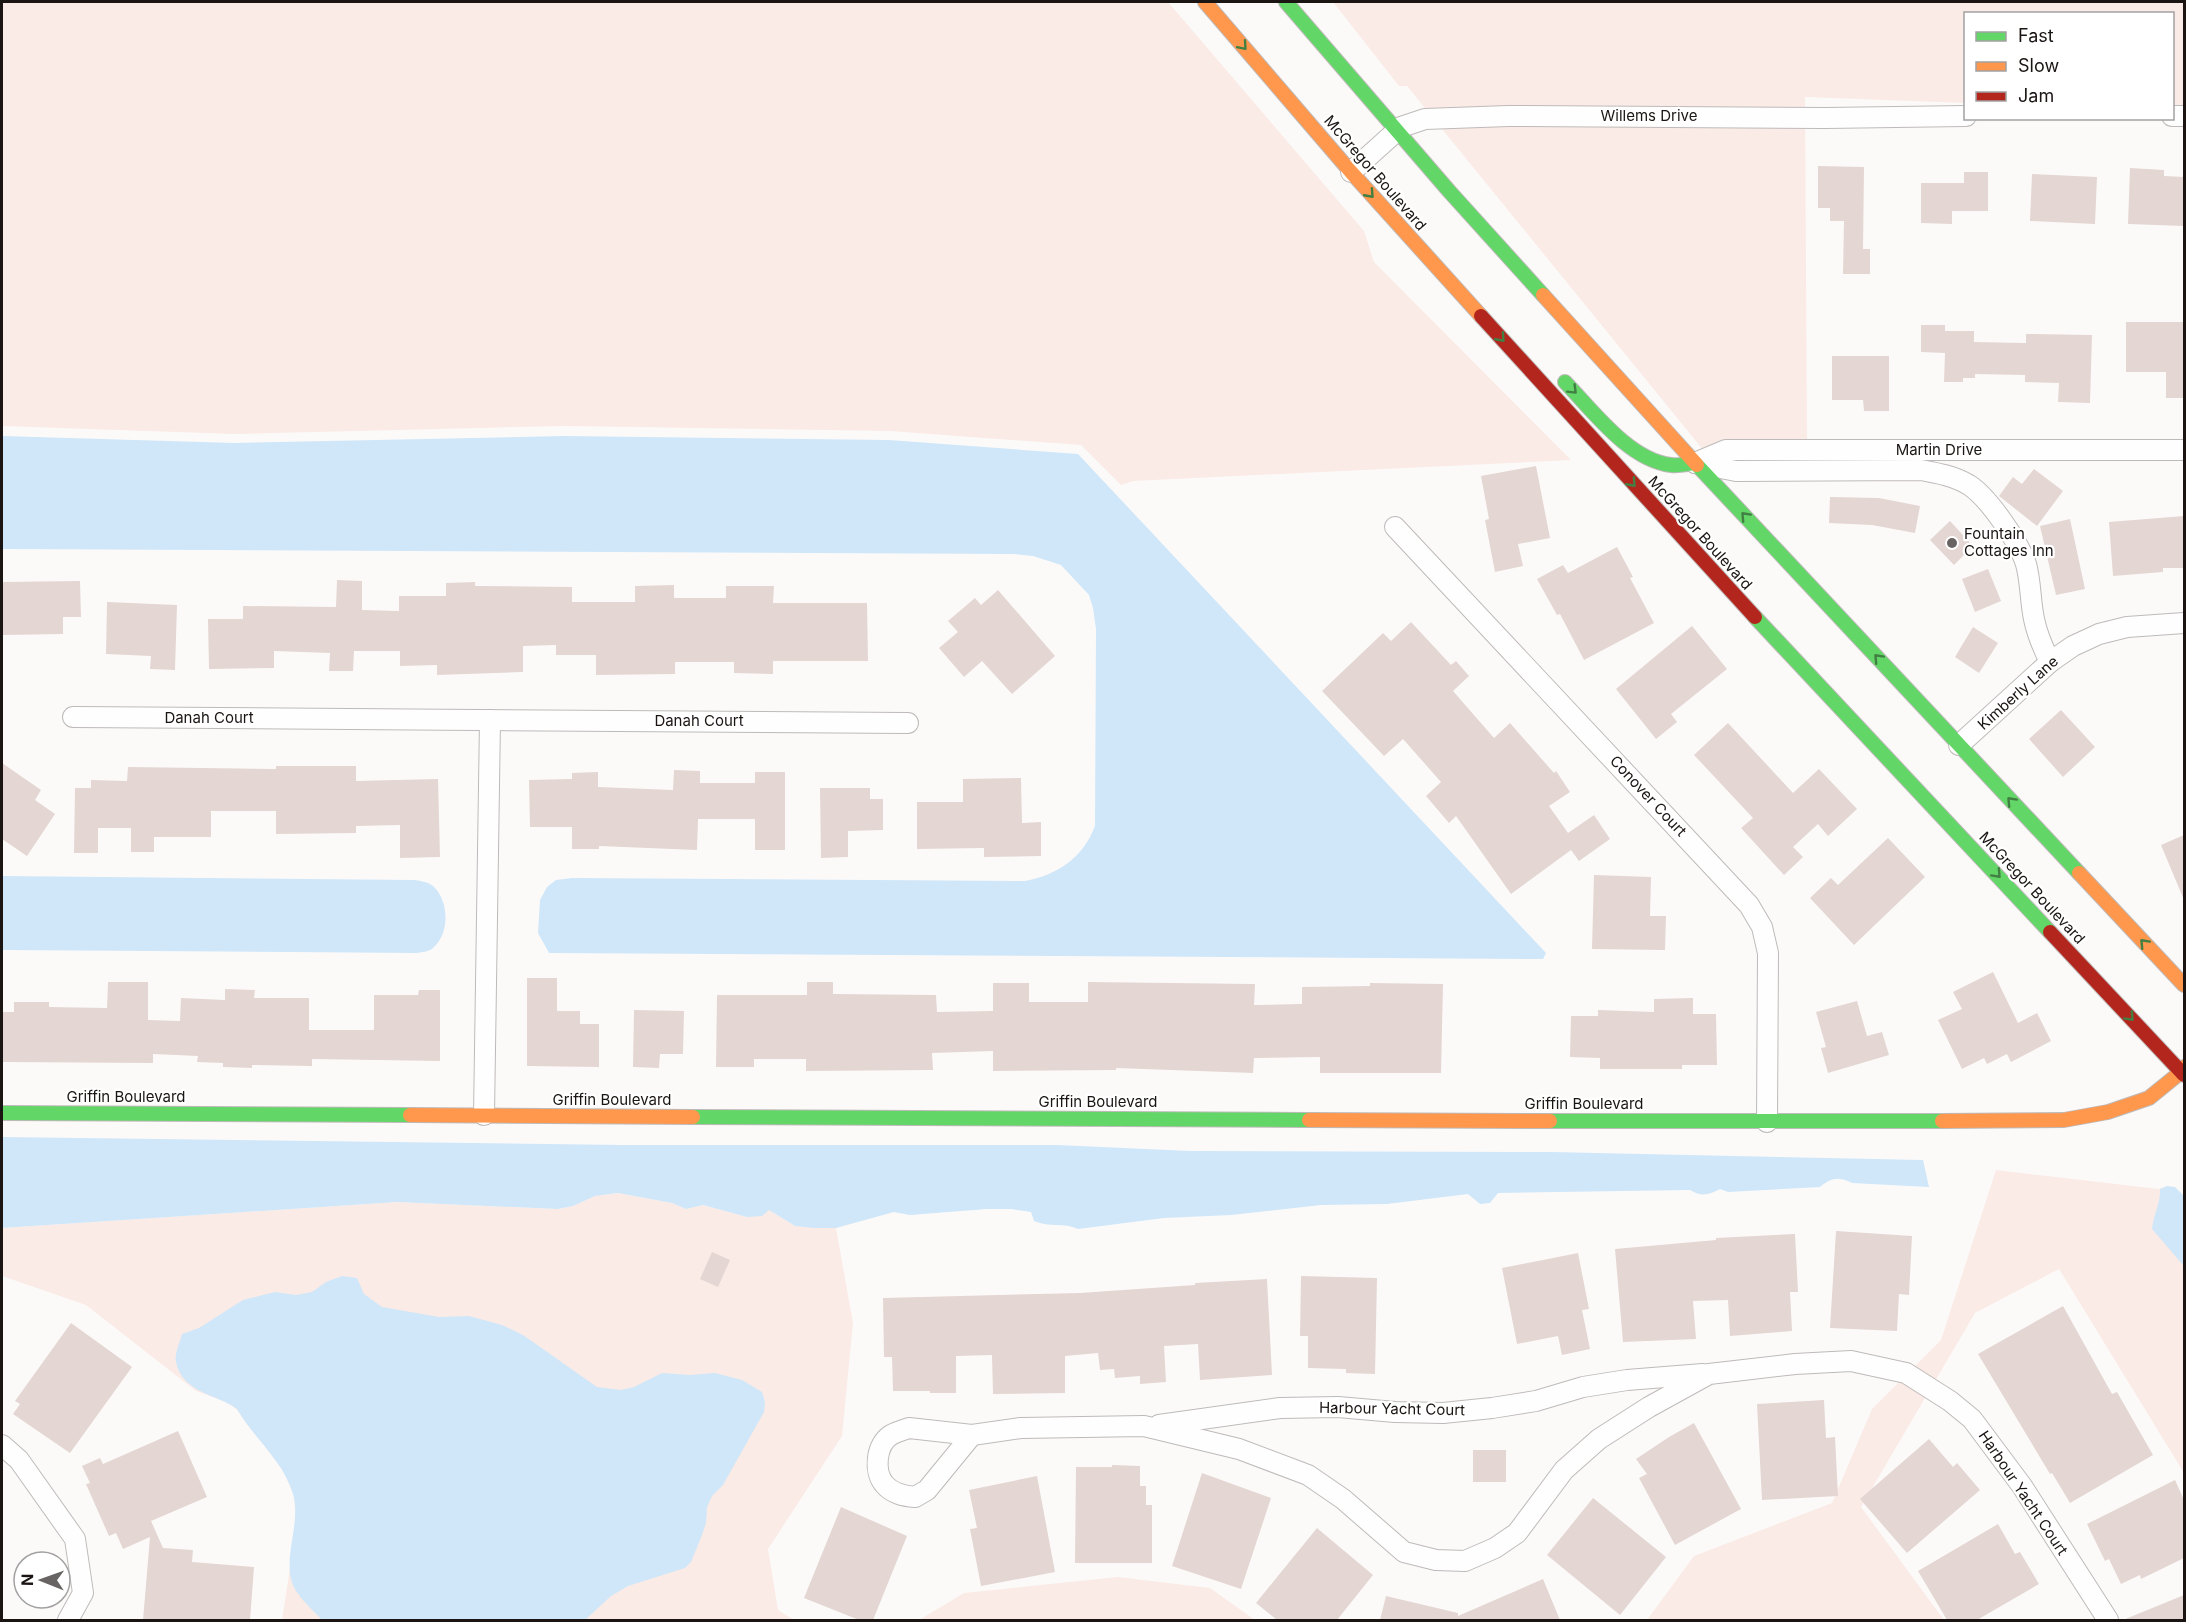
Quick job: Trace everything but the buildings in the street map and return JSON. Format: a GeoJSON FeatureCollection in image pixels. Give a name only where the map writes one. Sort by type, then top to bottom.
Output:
{"type":"FeatureCollection","features":[{"type":"Feature","properties":{"kind":"main road","name":"McGregor Boulevard"},"geometry":{"type":"LineString","coordinates":[[1205,2],[1351,172],[1715,575],[2183,1071]]}},
{"type":"Feature","properties":{"kind":"main road"},"geometry":{"type":"LineString","coordinates":[[1286,2],[1397,130],[1695,463],[2184,986]]}},
{"type":"Feature","properties":{"kind":"main road"},"geometry":{"type":"LineString","coordinates":[[1466,299],[1499,314]]}},
{"type":"Feature","properties":{"kind":"main road"},"geometry":{"type":"LineString","coordinates":[[1557,374],[1633,448],[1671,465],[1695,463]]}},
{"type":"Feature","properties":{"kind":"main road","name":"Griffin Boulevard"},"geometry":{"type":"LineString","coordinates":[[2,1113],[1767,1122],[2064,1120],[2108,1112],[2149,1098],[2183,1071]]}},
{"type":"Feature","properties":{"kind":"street","name":"Willems Drive"},"geometry":{"type":"LineString","coordinates":[[1351,172],[1397,130],[1425,119],[1508,116],[1826,118],[1964,116]]}},
{"type":"Feature","properties":{"kind":"street","name":"Martin Drive"},"geometry":{"type":"LineString","coordinates":[[1695,463],[1726,450],[2184,450]]}},
{"type":"Feature","properties":{"kind":"street"},"geometry":{"type":"LineString","coordinates":[[1695,463],[1736,471],[1921,470],[1946,475],[1971,486],[1997,514],[2014,537],[2025,561],[2031,588],[2033,616],[2039,639],[2050,662]]}},
{"type":"Feature","properties":{"kind":"street","name":"Conover Court"},"geometry":{"type":"LineString","coordinates":[[1395,526],[1749,905],[1762,927],[1768,952],[1767,1122]]}},
{"type":"Feature","properties":{"kind":"street","name":"Kimberly Lane"},"geometry":{"type":"LineString","coordinates":[[1959,745],[2050,662],[2073,646],[2099,634],[2136,626],[2184,623]]}},
{"type":"Feature","properties":{"kind":"street","name":"Danah Court"},"geometry":{"type":"LineString","coordinates":[[73,717],[908,723]]}},
{"type":"Feature","properties":{"kind":"street"},"geometry":{"type":"LineString","coordinates":[[484,1115],[490,720]]}},
{"type":"Feature","properties":{"kind":"street","name":"Harbour Yacht Court"},"geometry":{"type":"LineString","coordinates":[[972,1435],[927,1490],[915,1497],[900,1495],[885,1485],[877,1470],[880,1450],[890,1435],[909,1428],[972,1435],[1022,1428],[1144,1426],[1280,1408],[1338,1407],[1395,1412],[1452,1412],[1536,1401],[1582,1387],[1628,1380],[1851,1361],[1906,1373],[1950,1401],[1972,1419],[2022,1486],[2108,1620]]}},
{"type":"Feature","properties":{"kind":"street","name":"Harbour Yacht Court"},"geometry":{"type":"LineString","coordinates":[[1144,1426],[1239,1449],[1308,1475],[1343,1499],[1404,1552],[1436,1560],[1465,1561],[1495,1548],[1517,1533],[1564,1470],[1599,1439],[1649,1407],[1709,1374]]}},
{"type":"Feature","properties":{"kind":"street"},"geometry":{"type":"LineString","coordinates":[[2,1445],[19,1460],[75,1539],[83,1593],[68,1620]]}},
{"type":"Feature","properties":{"kind":"shaded area"},"geometry":{"type":"Polygon","coordinates":[[[2,2],[1168,2],[1364,231],[1374,262],[1571,460],[1133,481],[1121,485],[1081,445],[890,431],[564,426],[234,434],[2,426],[2,2]]]}},
{"type":"Feature","properties":{"kind":"shaded area"},"geometry":{"type":"Polygon","coordinates":[[[1333,2],[2184,2],[2184,111],[2174,111],[2174,12],[1964,12],[1964,103],[1805,97],[1807,439],[1704,451],[1407,86],[1399,86],[1333,2]]]}},
{"type":"Feature","properties":{"kind":"shaded area"},"geometry":{"type":"Polygon","coordinates":[[[1996,1170],[2159,1189],[2170,1187],[2184,1196],[2184,1473],[2059,1269],[1975,1313],[1861,1507],[1944,1620],[1647,1620],[1694,1556],[1832,1503],[1872,1409],[1941,1340],[1996,1170]]]}},
{"type":"Feature","properties":{"kind":"shaded area"},"geometry":{"type":"Polygon","coordinates":[[[618,1193],[672,1203],[686,1209],[703,1205],[747,1217],[769,1210],[795,1226],[836,1228],[853,1323],[842,1436],[768,1549],[778,1610],[794,1620],[282,1620],[296,1529],[294,1495],[283,1470],[237,1410],[227,1402],[196,1391],[86,1305],[2,1276],[2,1228],[397,1202],[558,1209],[573,1206],[595,1196],[618,1193]]]}},
{"type":"Feature","properties":{"kind":"shaded area"},"geometry":{"type":"Polygon","coordinates":[[[1118,1577],[1210,1588],[1255,1620],[919,1620],[964,1593],[1118,1577]]]}},
{"type":"Feature","properties":{"kind":"water"},"geometry":{"type":"Polygon","coordinates":[[[2,436],[234,443],[564,436],[889,440],[1078,454],[1546,953],[1543,959],[549,953],[538,933],[540,900],[547,887],[556,880],[572,878],[1025,881],[1048,874],[1068,863],[1084,847],[1095,826],[1096,629],[1089,595],[1061,565],[1033,556],[1014,554],[2,549],[2,436]]]}},
{"type":"Feature","properties":{"kind":"water"},"geometry":{"type":"Polygon","coordinates":[[[2,876],[415,880],[433,886],[442,899],[446,916],[443,934],[439,941],[428,951],[416,953],[2,950],[2,876]]]}},
{"type":"Feature","properties":{"kind":"water"},"geometry":{"type":"Polygon","coordinates":[[[2,1137],[624,1145],[1057,1145],[1190,1151],[1551,1152],[1923,1160],[1929,1187],[1852,1183],[1839,1179],[1831,1180],[1820,1187],[1728,1192],[1720,1189],[1705,1194],[1698,1194],[1690,1190],[1498,1193],[1490,1203],[1480,1204],[1468,1194],[1387,1204],[1321,1205],[1231,1215],[1164,1218],[1078,1229],[1040,1223],[1034,1221],[1031,1212],[1011,1209],[910,1215],[894,1212],[836,1228],[814,1228],[795,1226],[769,1210],[762,1216],[747,1217],[703,1205],[686,1209],[672,1203],[618,1193],[595,1196],[573,1206],[558,1209],[397,1202],[2,1228],[2,1137]]]}},
{"type":"Feature","properties":{"kind":"water"},"geometry":{"type":"Polygon","coordinates":[[[2167,1186],[2175,1187],[2184,1196],[2184,1266],[2152,1229],[2160,1189],[2167,1186]]]}},
{"type":"Feature","properties":{"kind":"water"},"geometry":{"type":"Polygon","coordinates":[[[342,1276],[357,1278],[364,1294],[382,1307],[439,1317],[469,1316],[502,1325],[523,1335],[597,1387],[621,1390],[634,1387],[662,1373],[690,1375],[715,1373],[742,1380],[762,1392],[765,1402],[764,1412],[723,1485],[712,1496],[707,1507],[706,1523],[691,1562],[685,1568],[628,1586],[611,1596],[585,1620],[322,1620],[295,1589],[291,1578],[290,1555],[295,1506],[288,1482],[275,1460],[237,1409],[201,1392],[185,1380],[180,1372],[176,1352],[182,1334],[199,1328],[243,1300],[275,1292],[296,1295],[312,1292],[326,1282],[342,1276]]]}},
{"type":"Feature","properties":{"kind":"traffic: fast"},"geometry":{"type":"LineString","coordinates":[[1286,2],[1449,191],[1543,295]]}},
{"type":"Feature","properties":{"kind":"traffic: fast"},"geometry":{"type":"LineString","coordinates":[[1565,382],[1613,433],[1641,454],[1671,465],[1695,463]]}},
{"type":"Feature","properties":{"kind":"traffic: fast"},"geometry":{"type":"LineString","coordinates":[[1697,465],[2079,873]]}},
{"type":"Feature","properties":{"kind":"traffic: fast"},"geometry":{"type":"LineString","coordinates":[[1755,617],[2050,932]]}},
{"type":"Feature","properties":{"kind":"traffic: fast"},"geometry":{"type":"LineString","coordinates":[[2,1113],[410,1115]]}},
{"type":"Feature","properties":{"kind":"traffic: fast"},"geometry":{"type":"LineString","coordinates":[[693,1117],[1309,1120]]}},
{"type":"Feature","properties":{"kind":"traffic: fast"},"geometry":{"type":"LineString","coordinates":[[1550,1121],[1942,1121]]}},
{"type":"Feature","properties":{"kind":"traffic: slow"},"geometry":{"type":"LineString","coordinates":[[1205,2],[1351,172],[1481,316]]}},
{"type":"Feature","properties":{"kind":"traffic: slow"},"geometry":{"type":"LineString","coordinates":[[1543,295],[1697,465]]}},
{"type":"Feature","properties":{"kind":"traffic: slow"},"geometry":{"type":"LineString","coordinates":[[2079,873],[2184,985]]}},
{"type":"Feature","properties":{"kind":"traffic: slow"},"geometry":{"type":"LineString","coordinates":[[1942,1121],[2064,1120],[2108,1112],[2149,1098],[2184,1067]]}},
{"type":"Feature","properties":{"kind":"traffic: slow"},"geometry":{"type":"LineString","coordinates":[[410,1115],[693,1117]]}},
{"type":"Feature","properties":{"kind":"traffic: slow"},"geometry":{"type":"LineString","coordinates":[[1309,1120],[1550,1121]]}},
{"type":"Feature","properties":{"kind":"traffic: jam"},"geometry":{"type":"LineString","coordinates":[[1481,316],[1755,617]]}},
{"type":"Feature","properties":{"kind":"traffic: jam"},"geometry":{"type":"LineString","coordinates":[[2050,932],[2184,1075]]}},
{"type":"Feature","properties":{"kind":"place","name":"Fountain Cottages Inn"},"geometry":{"type":"Point","coordinates":[1952,543]}}]}
